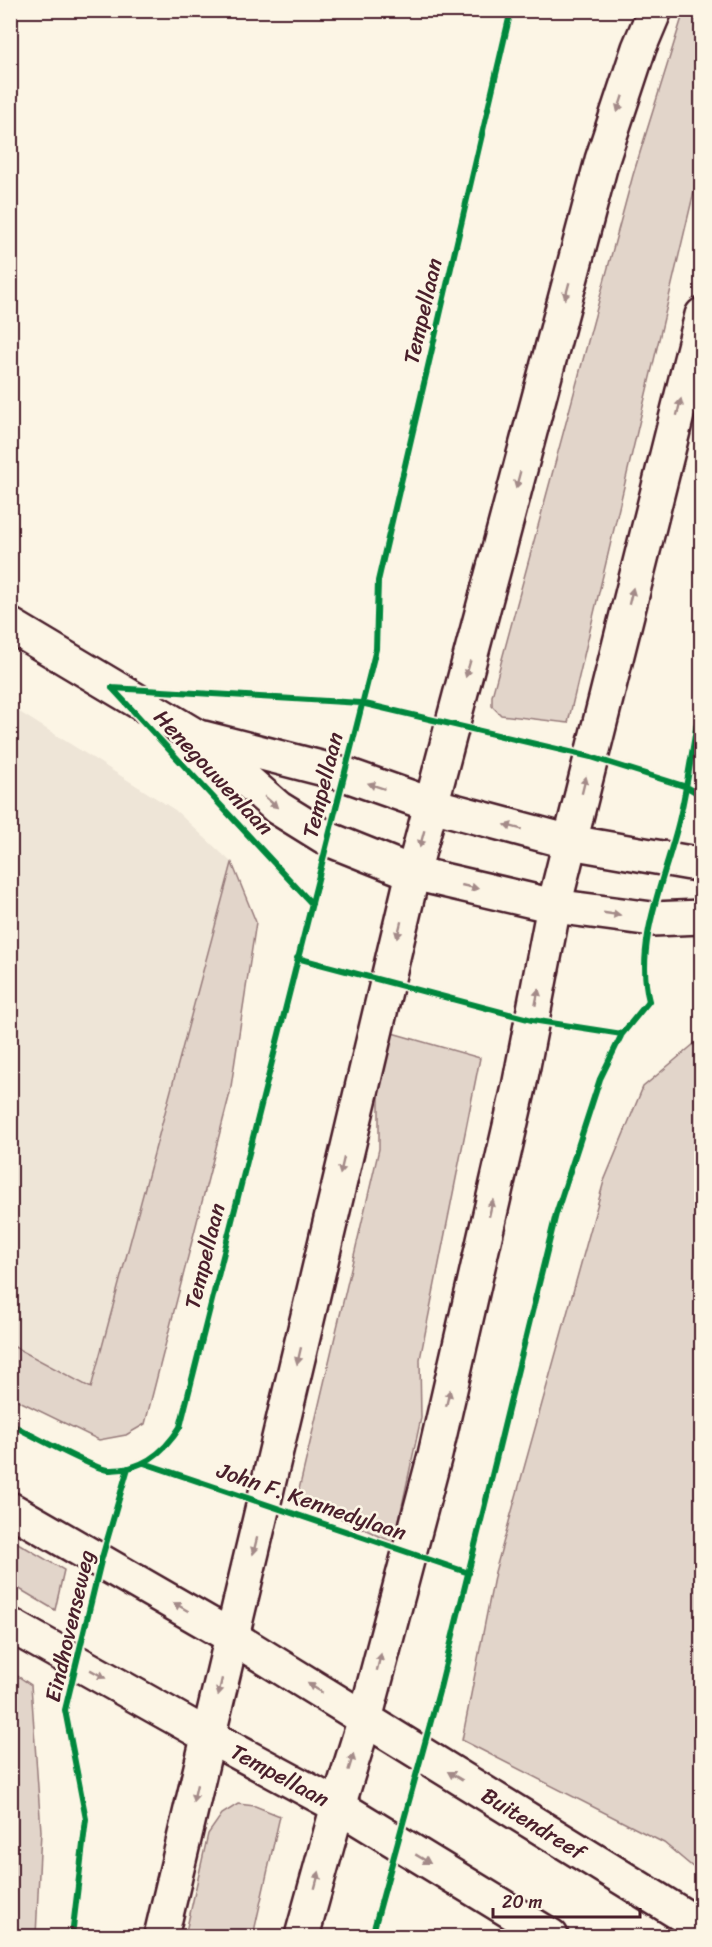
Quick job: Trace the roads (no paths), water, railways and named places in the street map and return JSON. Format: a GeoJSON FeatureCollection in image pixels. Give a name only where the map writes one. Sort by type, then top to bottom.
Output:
{"type":"FeatureCollection","features":[{"type":"Feature","properties":{"kind":"main road"},"geometry":{"type":"LineString","coordinates":[[161,1936],[265,1504],[352,1120],[413,873],[602,160],[639,48],[655,10]]}},
{"type":"Feature","properties":{"kind":"main road","name":"Tempellaan"},"geometry":{"type":"LineString","coordinates":[[10,1624],[208,1736],[338,1806],[365,1719],[435,1455],[519,1087],[554,906],[702,315]]}},
{"type":"Feature","properties":{"kind":"main road","name":"Henegouwenlaan"},"geometry":{"type":"LineString","coordinates":[[10,625],[195,736],[278,808],[328,839],[413,873],[554,906],[652,919],[702,917]]}},
{"type":"Feature","properties":{"kind":"main road","name":"Henegouwenlaan"},"geometry":{"type":"LineString","coordinates":[[195,736],[344,774],[432,805],[570,842],[702,865]]}},
{"type":"Feature","properties":{"kind":"main road"},"geometry":{"type":"LineString","coordinates":[[10,1509],[232,1637],[365,1719]]}},
{"type":"Feature","properties":{"kind":"main road","name":"Buitendreef"},"geometry":{"type":"LineString","coordinates":[[365,1719],[702,1927]]}},
{"type":"Feature","properties":{"kind":"main road"},"geometry":{"type":"LineString","coordinates":[[302,1936],[338,1806],[551,1936]]}}]}
